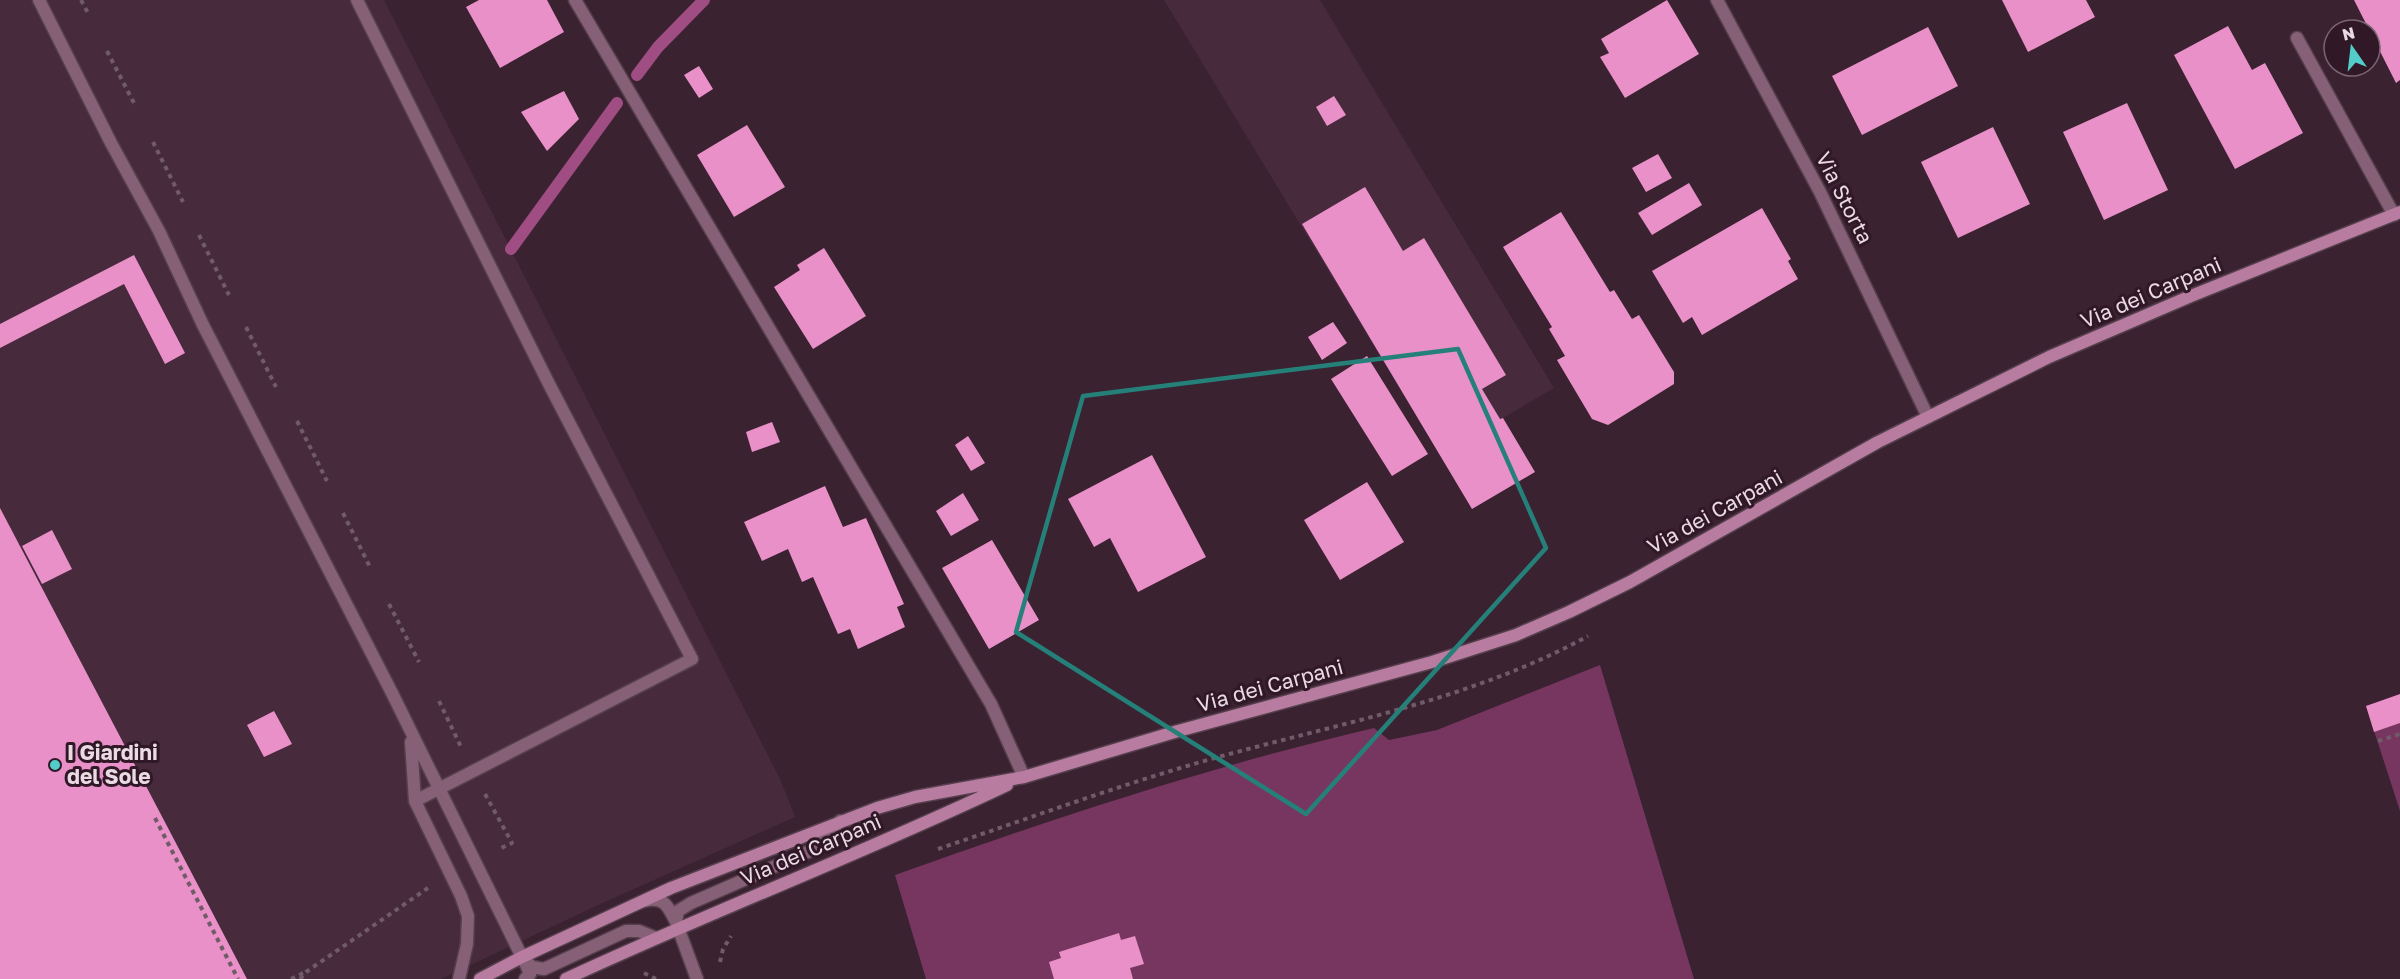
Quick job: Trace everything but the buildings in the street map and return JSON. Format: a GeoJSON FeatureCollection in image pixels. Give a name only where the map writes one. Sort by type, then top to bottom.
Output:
{"type":"FeatureCollection","features":[{"type":"Feature","properties":{"kind":"street"},"geometry":{"type":"LineString","coordinates":[[39,0],[111,143],[159,231],[203,325],[529,971],[529,976],[525,979]]}},
{"type":"Feature","properties":{"kind":"street"},"geometry":{"type":"LineString","coordinates":[[357,0],[549,384],[692,659],[415,801]]}},
{"type":"Feature","properties":{"kind":"street"},"geometry":{"type":"LineString","coordinates":[[575,0],[991,704],[1024,777]]}},
{"type":"Feature","properties":{"kind":"street","name":"Via Storta"},"geometry":{"type":"LineString","coordinates":[[1718,0],[1820,192],[1928,417]]}},
{"type":"Feature","properties":{"kind":"street"},"geometry":{"type":"LineString","coordinates":[[2297,38],[2397,214]]}},
{"type":"Feature","properties":{"kind":"street","name":"Via dei Carpani"},"geometry":{"type":"LineString","coordinates":[[480,979],[522,957],[643,902],[841,821],[915,797],[1024,777],[1178,731],[1452,656],[1516,634],[1569,612],[1630,582],[1857,454],[2069,348],[2271,263],[2397,214]]}},
{"type":"Feature","properties":{"kind":"street"},"geometry":{"type":"LineString","coordinates":[[410,732],[415,801],[465,907],[468,934],[459,979]]}},
{"type":"Feature","properties":{"kind":"street","name":"Via dei Carpani"},"geometry":{"type":"LineString","coordinates":[[566,979],[678,928],[911,829],[1024,777]]}},
{"type":"Feature","properties":{"kind":"street","name":"Via dei Carpani"},"geometry":{"type":"LineString","coordinates":[[678,928],[675,919],[676,913],[681,908],[810,851],[824,840],[833,827],[841,821]]}},
{"type":"Feature","properties":{"kind":"street"},"geometry":{"type":"LineString","coordinates":[[643,902],[657,899],[663,902],[678,928],[697,979]]}},
{"type":"Feature","properties":{"kind":"street"},"geometry":{"type":"LineString","coordinates":[[522,957],[532,967],[544,969],[626,931],[639,931],[656,938]]}},
{"type":"Feature","properties":{"kind":"path"},"geometry":{"type":"LineString","coordinates":[[81,0],[89,15]]}},
{"type":"Feature","properties":{"kind":"path"},"geometry":{"type":"LineString","coordinates":[[107,51],[136,107]]}},
{"type":"Feature","properties":{"kind":"path"},"geometry":{"type":"LineString","coordinates":[[153,142],[183,202]]}},
{"type":"Feature","properties":{"kind":"path"},"geometry":{"type":"LineString","coordinates":[[199,235],[229,295]]}},
{"type":"Feature","properties":{"kind":"path"},"geometry":{"type":"LineString","coordinates":[[246,327],[276,387]]}},
{"type":"Feature","properties":{"kind":"path"},"geometry":{"type":"LineString","coordinates":[[297,421],[327,481]]}},
{"type":"Feature","properties":{"kind":"path"},"geometry":{"type":"LineString","coordinates":[[343,513],[371,569]]}},
{"type":"Feature","properties":{"kind":"path"},"geometry":{"type":"LineString","coordinates":[[389,604],[419,662]]}},
{"type":"Feature","properties":{"kind":"path"},"geometry":{"type":"LineString","coordinates":[[927,853],[1187,766],[1477,686],[1550,657],[1591,634]]}},
{"type":"Feature","properties":{"kind":"path"},"geometry":{"type":"LineString","coordinates":[[439,701],[465,756]]}},
{"type":"Feature","properties":{"kind":"path"},"geometry":{"type":"LineString","coordinates":[[2378,741],[2400,734]]}},
{"type":"Feature","properties":{"kind":"path"},"geometry":{"type":"LineString","coordinates":[[482,788],[512,843],[494,852]]}},
{"type":"Feature","properties":{"kind":"path"},"geometry":{"type":"LineString","coordinates":[[154,818],[238,979]]}},
{"type":"Feature","properties":{"kind":"path"},"geometry":{"type":"LineString","coordinates":[[291,979],[306,972],[430,887]]}},
{"type":"Feature","properties":{"kind":"path"},"geometry":{"type":"LineString","coordinates":[[719,970],[723,949],[735,929]]}},
{"type":"Feature","properties":{"kind":"path"},"geometry":{"type":"LineString","coordinates":[[300,979],[306,972]]}},
{"type":"Feature","properties":{"kind":"highlighted area"},"geometry":{"type":"Polygon","coordinates":[[[1458,349],[1546,548],[1306,814],[1016,632],[1083,396],[1458,349]]]}},
{"type":"Feature","properties":{"kind":"shaded area"},"geometry":{"type":"Polygon","coordinates":[[[0,0],[384,0],[781,781],[795,817],[596,906],[441,979],[0,979],[0,0]]]}},
{"type":"Feature","properties":{"kind":"shaded area"},"geometry":{"type":"Polygon","coordinates":[[[1164,0],[1320,0],[1554,388],[1440,455],[1164,0]]]}},
{"type":"Feature","properties":{"kind":"shaded area"},"geometry":{"type":"Polygon","coordinates":[[[1600,665],[1694,979],[926,979],[895,875],[1073,814],[1252,759],[1374,728],[1389,740],[1437,730],[1600,665]]]}},
{"type":"Feature","properties":{"kind":"shaded area"},"geometry":{"type":"Polygon","coordinates":[[[2400,695],[2400,811],[2366,706],[2400,695]]]}},
{"type":"Feature","properties":{"kind":"waterway"},"geometry":{"type":"LineString","coordinates":[[637,75],[658,47],[704,0]]}},
{"type":"Feature","properties":{"kind":"waterway"},"geometry":{"type":"LineString","coordinates":[[511,249],[617,103]]}},
{"type":"Feature","properties":{"kind":"place","name":"I Giardini del Sole"},"geometry":{"type":"Point","coordinates":[55,765]}}]}
